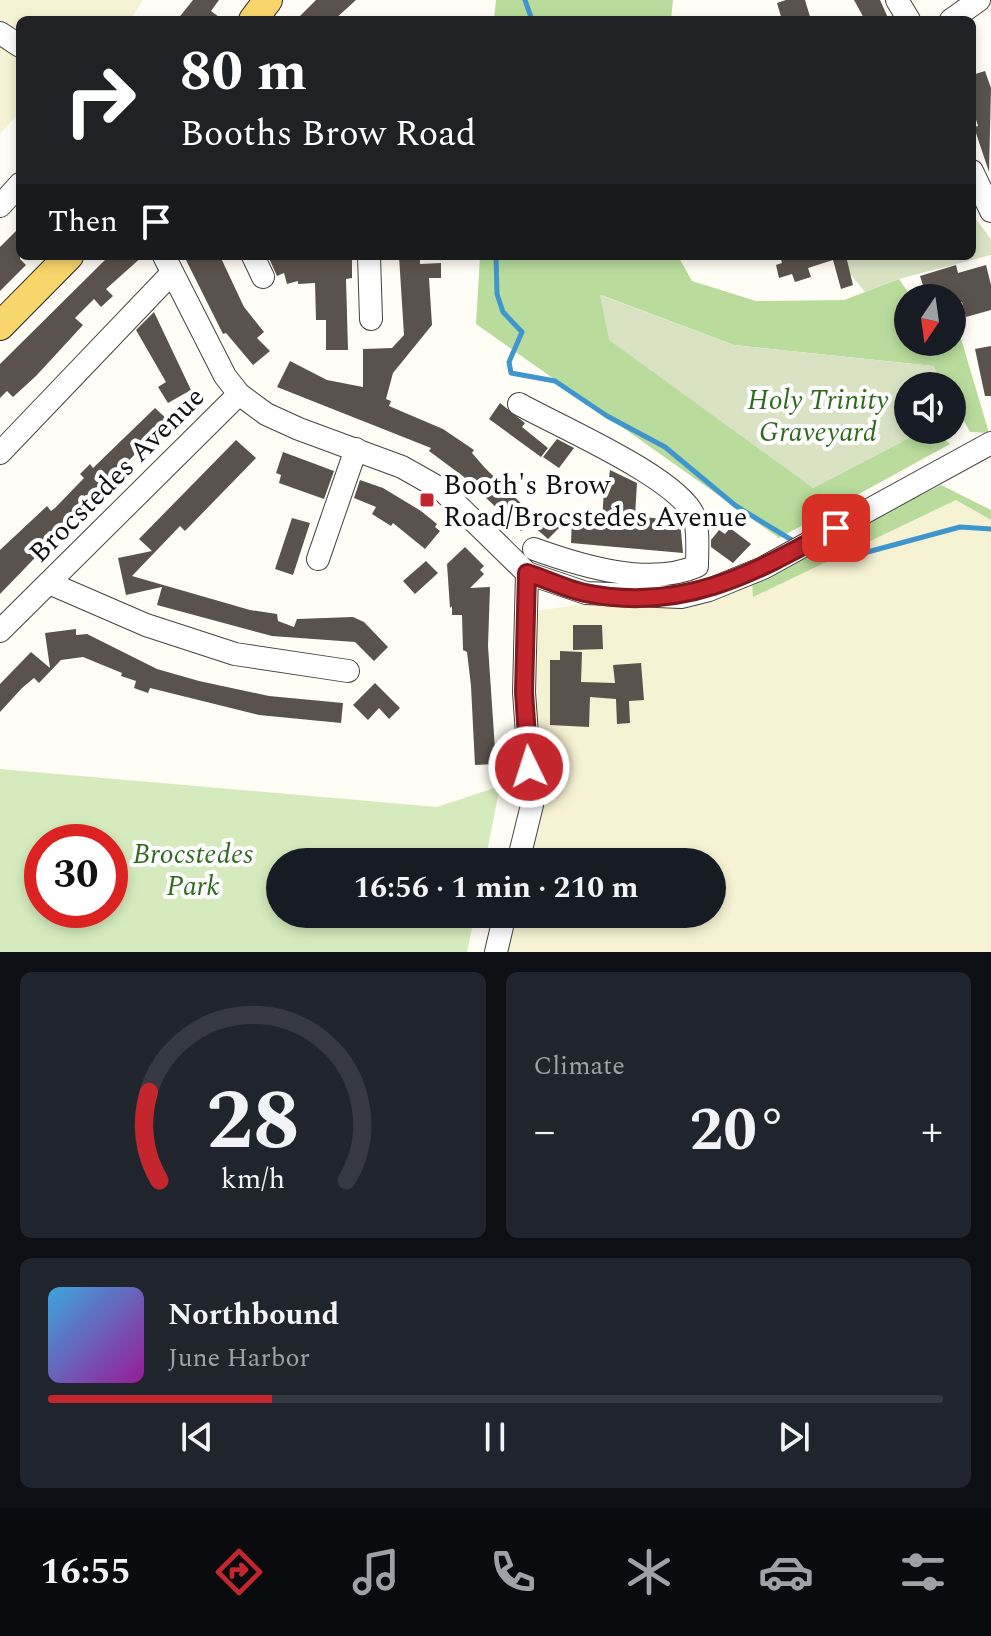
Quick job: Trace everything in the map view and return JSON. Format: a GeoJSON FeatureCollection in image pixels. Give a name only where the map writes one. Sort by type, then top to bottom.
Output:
{"type":"FeatureCollection","features":[{"type":"Feature","properties":{"kind":"main road"},"geometry":{"type":"LineString","coordinates":[[0,326],[65,260]]}},
{"type":"Feature","properties":{"kind":"street"},"geometry":{"type":"LineString","coordinates":[[957,16],[979,0]]}},
{"type":"Feature","properties":{"kind":"street"},"geometry":{"type":"LineString","coordinates":[[976,179],[991,211]]}},
{"type":"Feature","properties":{"kind":"street"},"geometry":{"type":"LineString","coordinates":[[0,206],[16,188]]}},
{"type":"Feature","properties":{"kind":"street"},"geometry":{"type":"LineString","coordinates":[[255,260],[263,277]]}},
{"type":"Feature","properties":{"kind":"street"},"geometry":{"type":"LineString","coordinates":[[369,260],[371,319]]}},
{"type":"Feature","properties":{"kind":"street"},"geometry":{"type":"LineString","coordinates":[[0,453],[168,264],[225,376],[239,394],[266,414],[402,467],[441,489],[527,573],[586,593],[681,597],[763,568],[991,443]]}},
{"type":"Feature","properties":{"kind":"street","name":"Brocstedes Avenue"},"geometry":{"type":"LineString","coordinates":[[0,631],[239,394]]}},
{"type":"Feature","properties":{"kind":"street"},"geometry":{"type":"LineString","coordinates":[[519,404],[637,465],[679,494],[695,517],[706,562],[678,574],[634,572],[574,564],[534,549]]}},
{"type":"Feature","properties":{"kind":"street"},"geometry":{"type":"LineString","coordinates":[[318,559],[356,449]]}},
{"type":"Feature","properties":{"kind":"street"},"geometry":{"type":"LineString","coordinates":[[633,596],[634,572]]}},
{"type":"Feature","properties":{"kind":"street"},"geometry":{"type":"LineString","coordinates":[[521,848],[532,805],[524,692],[527,573]]}},
{"type":"Feature","properties":{"kind":"street"},"geometry":{"type":"LineString","coordinates":[[49,583],[146,625],[235,654],[348,671]]}},
{"type":"Feature","properties":{"kind":"street"},"geometry":{"type":"LineString","coordinates":[[496,952],[502,928]]}},
{"type":"Feature","properties":{"kind":"shaded area"},"geometry":{"type":"Polygon","coordinates":[[[0,0],[143,0],[133,16],[16,16],[16,116],[0,134],[0,0]]]}},
{"type":"Feature","properties":{"kind":"shaded area"},"geometry":{"type":"Polygon","coordinates":[[[956,500],[991,520],[991,952],[504,952],[510,928],[726,928],[726,848],[526,848],[535,611],[752,580],[754,596],[956,500]]]}},
{"type":"Feature","properties":{"kind":"green space"},"geometry":{"type":"Polygon","coordinates":[[[496,0],[673,0],[671,16],[494,16],[496,0]]]}},
{"type":"Feature","properties":{"kind":"green space"},"geometry":{"type":"Polygon","coordinates":[[[976,219],[991,239],[991,255],[976,259],[976,219]]]}},
{"type":"Feature","properties":{"kind":"green space"},"geometry":{"type":"Polygon","coordinates":[[[480,260],[680,260],[692,281],[756,301],[844,300],[899,279],[902,284],[894,284],[894,356],[966,355],[989,433],[970,432],[966,425],[966,372],[936,372],[933,366],[734,345],[601,295],[813,488],[897,444],[950,444],[779,538],[476,324],[480,260]]]}},
{"type":"Feature","properties":{"kind":"green space"},"geometry":{"type":"Polygon","coordinates":[[[839,260],[972,260],[899,279],[865,292],[839,260]]]}},
{"type":"Feature","properties":{"kind":"green space","name":"Holy Trinity Graveyard"},"geometry":{"type":"Polygon","coordinates":[[[600,295],[734,345],[933,366],[936,372],[894,372],[894,444],[897,444],[813,488],[609,340],[600,295]]]}},
{"type":"Feature","properties":{"kind":"green space"},"geometry":{"type":"Polygon","coordinates":[[[941,485],[991,510],[991,520],[956,500],[753,597],[752,580],[941,485]]]}},
{"type":"Feature","properties":{"kind":"green space","name":"Brocstedes Park"},"geometry":{"type":"Polygon","coordinates":[[[0,769],[437,807],[500,786],[488,848],[266,848],[266,928],[472,928],[467,952],[0,952],[0,769]]]}},
{"type":"Feature","properties":{"kind":"building"},"geometry":{"type":"Polygon","coordinates":[[[193,0],[219,0],[211,11],[218,16],[180,16],[193,0]]]}},
{"type":"Feature","properties":{"kind":"building"},"geometry":{"type":"Polygon","coordinates":[[[316,0],[356,0],[338,16],[300,16],[316,0]]]}},
{"type":"Feature","properties":{"kind":"building"},"geometry":{"type":"Polygon","coordinates":[[[805,0],[810,16],[781,16],[777,3],[805,0]]]}},
{"type":"Feature","properties":{"kind":"building"},"geometry":{"type":"Polygon","coordinates":[[[854,0],[880,0],[887,16],[863,16],[854,0]]]}},
{"type":"Feature","properties":{"kind":"building"},"geometry":{"type":"Polygon","coordinates":[[[985,71],[991,88],[989,172],[976,133],[976,74],[985,71]]]}},
{"type":"Feature","properties":{"kind":"building"},"geometry":{"type":"Polygon","coordinates":[[[16,231],[16,260],[26,265],[0,291],[0,247],[16,231]]]}},
{"type":"Feature","properties":{"kind":"building"},"geometry":{"type":"Polygon","coordinates":[[[105,260],[139,260],[106,289],[113,296],[101,307],[94,299],[75,318],[83,325],[13,397],[7,391],[0,398],[0,364],[105,260]]]}},
{"type":"Feature","properties":{"kind":"building"},"geometry":{"type":"Polygon","coordinates":[[[186,260],[222,260],[244,307],[264,332],[257,338],[270,351],[253,365],[226,333],[223,334],[186,260]]]}},
{"type":"Feature","properties":{"kind":"building"},"geometry":{"type":"Polygon","coordinates":[[[270,260],[352,260],[352,278],[346,279],[348,350],[326,350],[326,320],[316,320],[315,283],[298,284],[298,281],[287,284],[284,273],[277,276],[270,260]]]}},
{"type":"Feature","properties":{"kind":"building"},"geometry":{"type":"Polygon","coordinates":[[[399,260],[420,260],[420,264],[441,263],[441,278],[429,278],[432,325],[393,373],[386,399],[391,401],[389,406],[443,429],[474,450],[472,453],[485,468],[535,517],[521,531],[464,477],[429,451],[431,448],[277,387],[290,361],[327,380],[363,387],[363,349],[392,348],[404,335],[399,260]]]}},
{"type":"Feature","properties":{"kind":"building"},"geometry":{"type":"Polygon","coordinates":[[[781,260],[833,260],[808,268],[811,277],[795,282],[792,274],[779,278],[776,265],[782,263],[781,260]]]}},
{"type":"Feature","properties":{"kind":"building"},"geometry":{"type":"Polygon","coordinates":[[[833,260],[847,260],[853,285],[841,289],[833,260]]]}},
{"type":"Feature","properties":{"kind":"building"},"geometry":{"type":"Polygon","coordinates":[[[956,265],[958,273],[986,265],[991,285],[991,310],[966,317],[966,284],[923,284],[920,276],[956,265]]]}},
{"type":"Feature","properties":{"kind":"building"},"geometry":{"type":"Polygon","coordinates":[[[154,312],[191,390],[168,403],[158,387],[166,382],[136,330],[154,312]]]}},
{"type":"Feature","properties":{"kind":"building"},"geometry":{"type":"Polygon","coordinates":[[[991,346],[991,396],[985,396],[975,349],[991,346]]]}},
{"type":"Feature","properties":{"kind":"building"},"geometry":{"type":"Polygon","coordinates":[[[500,403],[525,423],[522,427],[548,448],[541,457],[489,419],[500,403]]]}},
{"type":"Feature","properties":{"kind":"building"},"geometry":{"type":"Polygon","coordinates":[[[155,408],[168,420],[0,594],[0,550],[47,506],[51,511],[55,508],[84,478],[80,474],[90,464],[93,468],[155,408]]]}},
{"type":"Feature","properties":{"kind":"building"},"geometry":{"type":"Polygon","coordinates":[[[557,439],[574,448],[559,468],[543,457],[557,439]]]}},
{"type":"Feature","properties":{"kind":"building"},"geometry":{"type":"Polygon","coordinates":[[[236,440],[256,458],[185,531],[180,526],[132,576],[250,610],[277,614],[278,621],[294,627],[297,619],[353,617],[364,622],[388,647],[374,661],[355,642],[272,636],[157,605],[162,587],[126,595],[118,558],[152,551],[139,539],[236,440]]]}},
{"type":"Feature","properties":{"kind":"building"},"geometry":{"type":"Polygon","coordinates":[[[283,452],[334,471],[324,499],[279,483],[281,475],[276,473],[283,452]]]}},
{"type":"Feature","properties":{"kind":"building"},"geometry":{"type":"Polygon","coordinates":[[[610,470],[637,483],[635,516],[680,521],[683,553],[571,543],[572,518],[602,519],[605,477],[609,478],[610,470]]]}},
{"type":"Feature","properties":{"kind":"building"},"geometry":{"type":"Polygon","coordinates":[[[360,480],[383,488],[421,511],[437,524],[435,527],[440,531],[425,549],[393,523],[391,526],[372,514],[376,507],[354,498],[360,480]]]}},
{"type":"Feature","properties":{"kind":"building"},"geometry":{"type":"Polygon","coordinates":[[[550,509],[557,517],[570,517],[548,539],[533,526],[550,509]]]}},
{"type":"Feature","properties":{"kind":"building"},"geometry":{"type":"Polygon","coordinates":[[[292,518],[310,523],[293,575],[275,569],[292,518]]]}},
{"type":"Feature","properties":{"kind":"building"},"geometry":{"type":"Polygon","coordinates":[[[730,528],[751,544],[733,563],[711,547],[711,540],[719,530],[725,534],[730,528]]]}},
{"type":"Feature","properties":{"kind":"building"},"geometry":{"type":"Polygon","coordinates":[[[465,547],[484,566],[480,570],[484,574],[470,588],[490,587],[488,646],[496,764],[475,765],[471,686],[467,652],[463,650],[462,615],[452,615],[452,606],[450,608],[447,564],[465,547]]]}},
{"type":"Feature","properties":{"kind":"building"},"geometry":{"type":"Polygon","coordinates":[[[426,561],[438,573],[415,594],[403,581],[426,561]]]}},
{"type":"Feature","properties":{"kind":"building"},"geometry":{"type":"Polygon","coordinates":[[[573,625],[602,625],[603,649],[573,650],[573,625]]]}},
{"type":"Feature","properties":{"kind":"building"},"geometry":{"type":"Polygon","coordinates":[[[76,629],[76,635],[87,634],[157,669],[199,681],[269,696],[343,703],[341,723],[259,715],[150,688],[148,693],[134,688],[136,681],[121,676],[122,673],[83,657],[61,660],[39,683],[34,678],[22,688],[0,712],[0,684],[31,652],[50,668],[45,633],[76,629]]]}},
{"type":"Feature","properties":{"kind":"building"},"geometry":{"type":"Polygon","coordinates":[[[560,651],[582,652],[581,682],[615,683],[613,665],[641,663],[644,700],[629,701],[630,723],[617,724],[616,699],[590,697],[589,727],[550,725],[550,660],[560,660],[560,651]]]}},
{"type":"Feature","properties":{"kind":"building"},"geometry":{"type":"Polygon","coordinates":[[[375,683],[400,708],[389,719],[379,708],[368,720],[353,705],[375,683]]]}},
{"type":"Feature","properties":{"kind":"waterway"},"geometry":{"type":"LineString","coordinates":[[525,0],[531,16]]}},
{"type":"Feature","properties":{"kind":"waterway"},"geometry":{"type":"LineString","coordinates":[[496,260],[497,294],[503,312],[522,332],[509,362],[511,373],[555,381],[607,416],[665,447],[736,506],[795,542]]}},
{"type":"Feature","properties":{"kind":"waterway"},"geometry":{"type":"LineString","coordinates":[[810,549],[849,557],[960,527],[991,529]]}},
{"type":"Feature","properties":{"kind":"place","name":"Booth's Brow Road/Brocstedes Avenue"},"geometry":{"type":"Point","coordinates":[427,500]}},
{"type":"Feature","properties":{"kind":"route"},"geometry":{"type":"LineString","coordinates":[[529,767],[524,692],[527,573],[586,593],[681,597],[709,590],[763,568],[836,528]]}}]}
